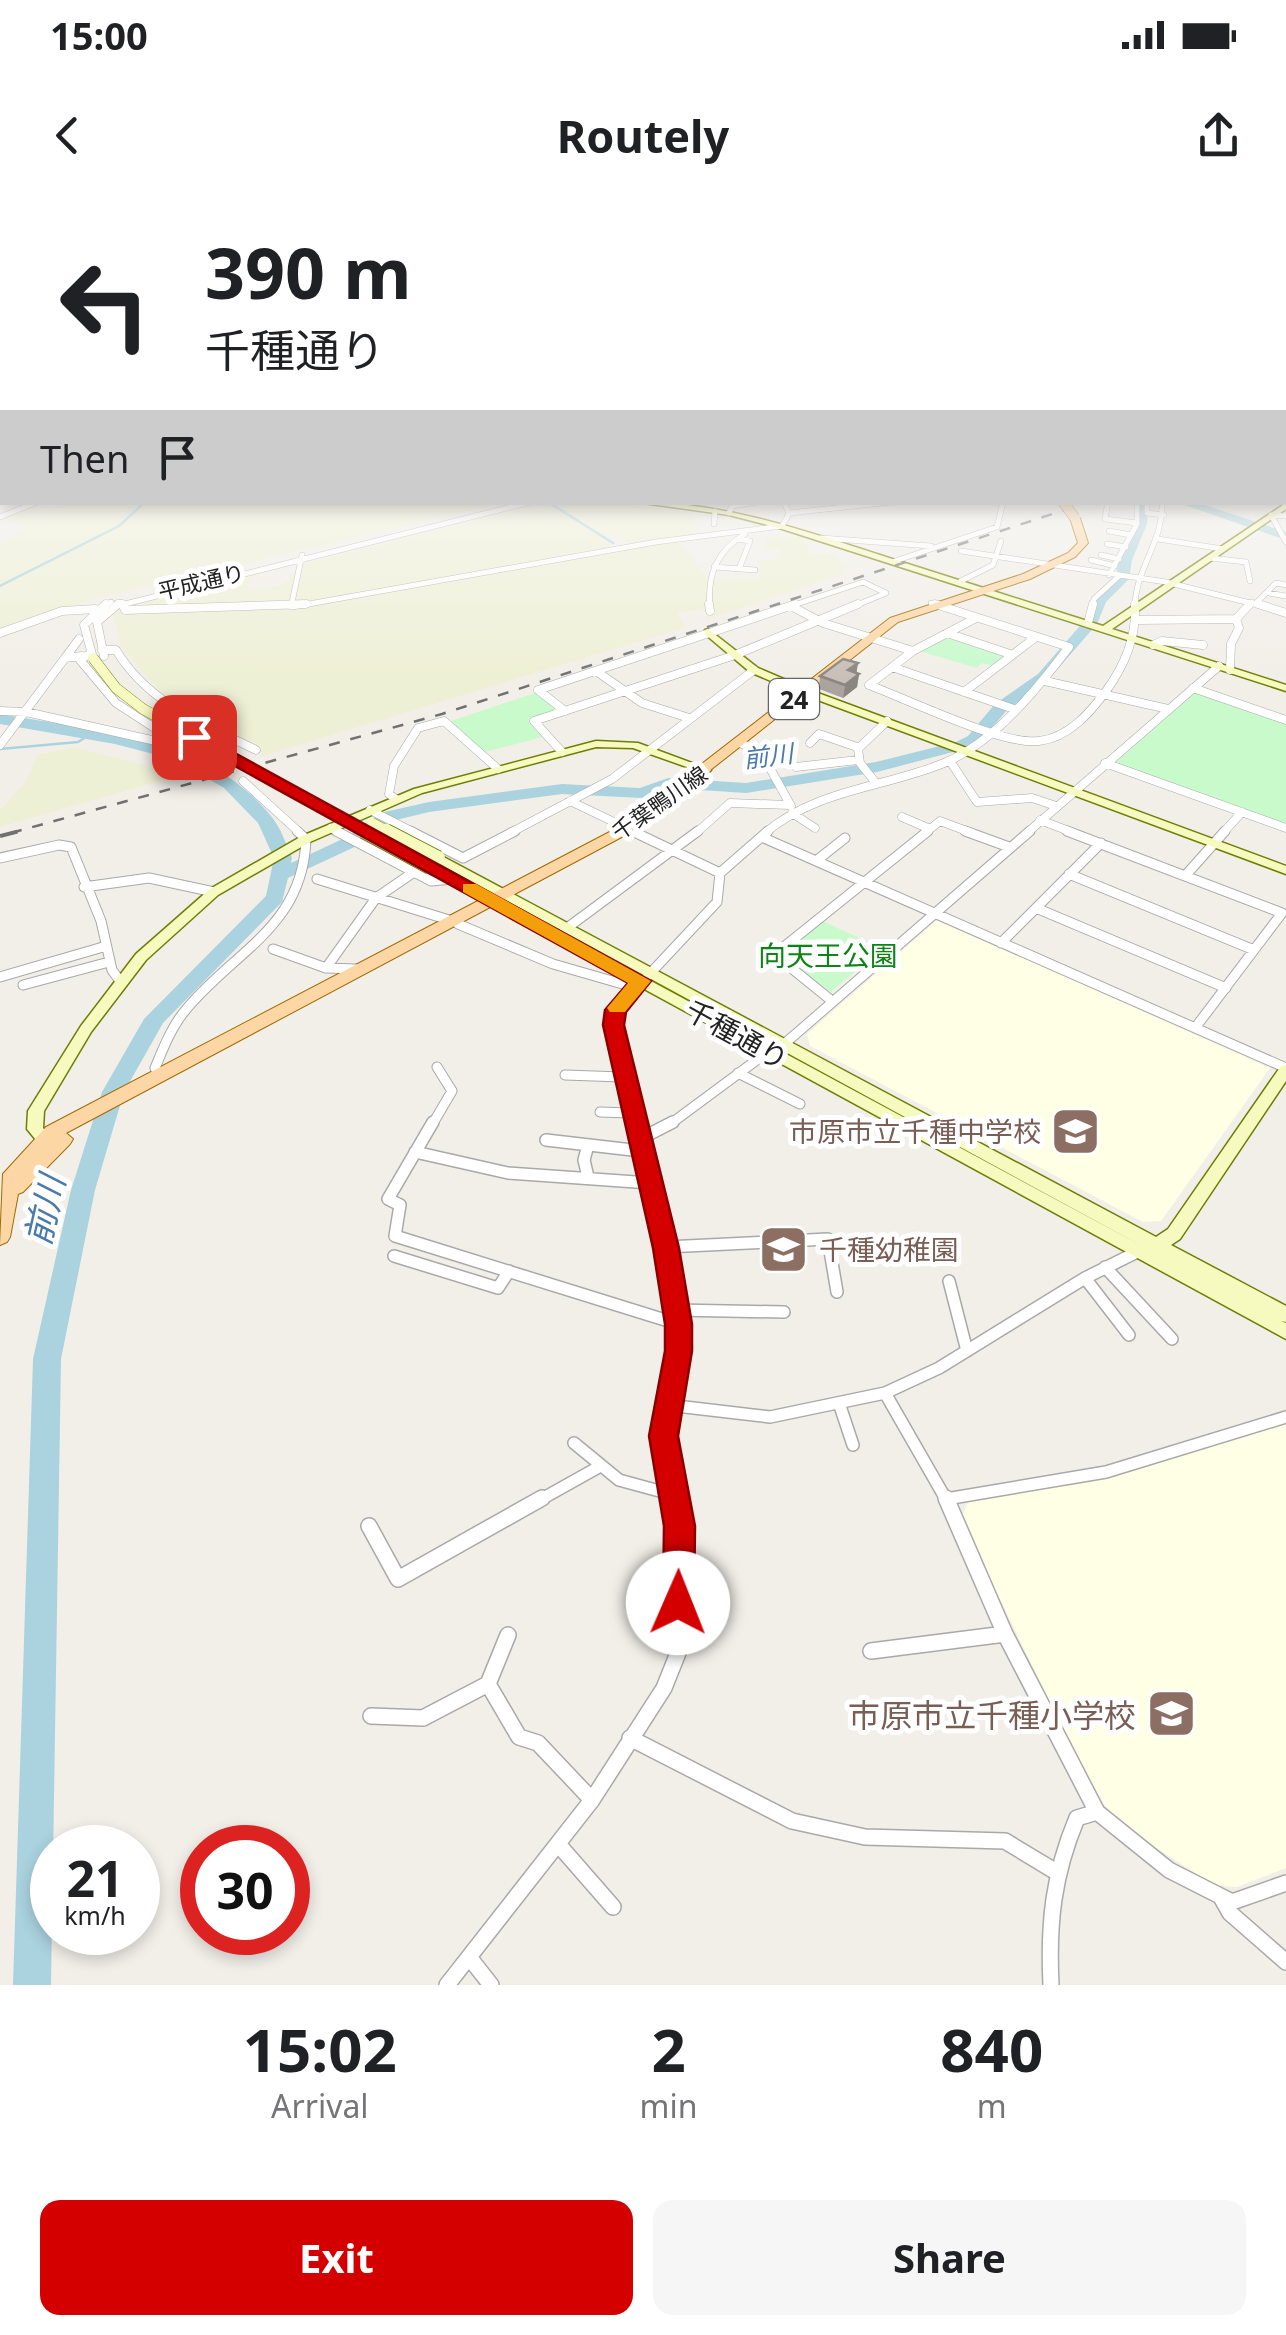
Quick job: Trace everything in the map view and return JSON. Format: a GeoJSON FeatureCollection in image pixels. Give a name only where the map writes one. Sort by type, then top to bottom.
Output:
{"type":"FeatureCollection","features":[{"type":"Feature","properties":{"kind":"main road"},"geometry":{"type":"LineString","coordinates":[[1062,564],[1084,543],[1071,513]]}},
{"type":"Feature","properties":{"kind":"main road","name":"千葉鴨川線"},"geometry":{"type":"LineString","coordinates":[[74,1126],[137,1099],[628,828],[740,743],[868,637],[931,604],[1062,564]]}},
{"type":"Feature","properties":{"kind":"main road","name":"千葉鴨川線"},"geometry":{"type":"LineString","coordinates":[[0,1238],[8,1182],[47,1143],[152,1078],[453,922]]}},
{"type":"Feature","properties":{"kind":"street","name":"平成通り"},"geometry":{"type":"LineString","coordinates":[[106,610],[121,602],[470,513]]}},
{"type":"Feature","properties":{"kind":"street","name":"平成通り"},"geometry":{"type":"LineString","coordinates":[[96,609],[146,591],[482,513]]}},
{"type":"Feature","properties":{"kind":"street"},"geometry":{"type":"LineString","coordinates":[[714,524],[715,513]]}},
{"type":"Feature","properties":{"kind":"street"},"geometry":{"type":"LineString","coordinates":[[721,513],[782,526],[895,560],[1286,688]]}},
{"type":"Feature","properties":{"kind":"street"},"geometry":{"type":"LineString","coordinates":[[121,602],[125,610],[194,606],[221,610],[291,608],[656,542],[746,534],[782,526],[789,513]]}},
{"type":"Feature","properties":{"kind":"street"},"geometry":{"type":"LineString","coordinates":[[895,560],[996,527],[1000,513]]}},
{"type":"Feature","properties":{"kind":"street"},"geometry":{"type":"LineString","coordinates":[[1106,513],[1105,519],[1127,544]]}},
{"type":"Feature","properties":{"kind":"street"},"geometry":{"type":"LineString","coordinates":[[1109,575],[1127,544],[1134,513]]}},
{"type":"Feature","properties":{"kind":"street"},"geometry":{"type":"LineString","coordinates":[[976,618],[913,651],[869,685],[1032,743],[1062,736],[1103,694],[1127,658],[1138,620],[1136,597],[1158,540],[1162,513]]}},
{"type":"Feature","properties":{"kind":"street"},"geometry":{"type":"LineString","coordinates":[[1105,629],[1254,527],[1281,519],[1286,541]]}},
{"type":"Feature","properties":{"kind":"street"},"geometry":{"type":"LineString","coordinates":[[710,611],[706,582],[728,543],[746,534]]}},
{"type":"Feature","properties":{"kind":"street"},"geometry":{"type":"LineString","coordinates":[[822,538],[937,546]]}},
{"type":"Feature","properties":{"kind":"street"},"geometry":{"type":"LineString","coordinates":[[737,539],[750,541],[739,569]]}},
{"type":"Feature","properties":{"kind":"street"},"geometry":{"type":"LineString","coordinates":[[1158,540],[1223,548]]}},
{"type":"Feature","properties":{"kind":"street"},"geometry":{"type":"LineString","coordinates":[[961,581],[993,565],[1001,541]]}},
{"type":"Feature","properties":{"kind":"street"},"geometry":{"type":"LineString","coordinates":[[1107,541],[1127,544]]}},
{"type":"Feature","properties":{"kind":"street"},"geometry":{"type":"LineString","coordinates":[[1107,541],[1127,544]]}},
{"type":"Feature","properties":{"kind":"street"},"geometry":{"type":"LineString","coordinates":[[1107,541],[1127,544]]}},
{"type":"Feature","properties":{"kind":"street"},"geometry":{"type":"LineString","coordinates":[[1091,560],[1127,544]]}},
{"type":"Feature","properties":{"kind":"street"},"geometry":{"type":"LineString","coordinates":[[960,551],[1062,564],[1254,602],[1286,613]]}},
{"type":"Feature","properties":{"kind":"street"},"geometry":{"type":"LineString","coordinates":[[291,608],[301,556]]}},
{"type":"Feature","properties":{"kind":"street"},"geometry":{"type":"LineString","coordinates":[[1210,558],[1246,562],[1250,581]]}},
{"type":"Feature","properties":{"kind":"street"},"geometry":{"type":"LineString","coordinates":[[714,568],[755,570]]}},
{"type":"Feature","properties":{"kind":"street"},"geometry":{"type":"LineString","coordinates":[[1088,623],[1094,599],[1118,577]]}},
{"type":"Feature","properties":{"kind":"street"},"geometry":{"type":"LineString","coordinates":[[562,752],[534,722],[823,623],[886,592],[863,582],[538,690],[564,711]]}},
{"type":"Feature","properties":{"kind":"street"},"geometry":{"type":"LineString","coordinates":[[1138,620],[1236,619],[1270,593],[1276,583],[1286,584]]}},
{"type":"Feature","properties":{"kind":"street"},"geometry":{"type":"LineString","coordinates":[[1270,593],[1286,596]]}},
{"type":"Feature","properties":{"kind":"street"},"geometry":{"type":"LineString","coordinates":[[567,928],[675,851],[730,803],[793,810],[950,761],[1045,681],[1069,647],[931,604]]}},
{"type":"Feature","properties":{"kind":"street"},"geometry":{"type":"LineString","coordinates":[[791,606],[823,623],[913,651]]}},
{"type":"Feature","properties":{"kind":"street"},"geometry":{"type":"LineString","coordinates":[[94,655],[84,625],[96,609]]}},
{"type":"Feature","properties":{"kind":"street"},"geometry":{"type":"LineString","coordinates":[[0,633],[62,611],[106,610],[98,622],[94,655]]}},
{"type":"Feature","properties":{"kind":"street"},"geometry":{"type":"LineString","coordinates":[[546,1140],[639,1146],[776,1048],[1168,709],[1224,668],[1239,628],[1236,619]]}},
{"type":"Feature","properties":{"kind":"street"},"geometry":{"type":"LineString","coordinates":[[708,632],[754,670],[803,691],[1286,870]]}},
{"type":"Feature","properties":{"kind":"street"},"geometry":{"type":"LineString","coordinates":[[946,633],[1013,655]]}},
{"type":"Feature","properties":{"kind":"street"},"geometry":{"type":"LineString","coordinates":[[964,692],[1036,637]]}},
{"type":"Feature","properties":{"kind":"street"},"geometry":{"type":"LineString","coordinates":[[0,745],[78,639]]}},
{"type":"Feature","properties":{"kind":"street"},"geometry":{"type":"LineString","coordinates":[[1153,645],[1162,641],[1204,645]]}},
{"type":"Feature","properties":{"kind":"street"},"geometry":{"type":"LineString","coordinates":[[0,712],[26,712],[151,739],[192,749],[214,761],[254,749],[151,692],[128,670],[116,650],[80,660],[104,692],[180,741],[212,727]]}},
{"type":"Feature","properties":{"kind":"street"},"geometry":{"type":"LineString","coordinates":[[65,658],[94,655]]}},
{"type":"Feature","properties":{"kind":"street","name":"千種通り"},"geometry":{"type":"LineString","coordinates":[[94,655],[116,688],[143,709],[434,862],[642,980],[1286,1315]]}},
{"type":"Feature","properties":{"kind":"street"},"geometry":{"type":"LineString","coordinates":[[892,667],[1014,709]]}},
{"type":"Feature","properties":{"kind":"street"},"geometry":{"type":"LineString","coordinates":[[370,810],[463,858],[612,779],[754,670]]}},
{"type":"Feature","properties":{"kind":"street"},"geometry":{"type":"LineString","coordinates":[[596,671],[642,703],[689,718]]}},
{"type":"Feature","properties":{"kind":"street"},"geometry":{"type":"LineString","coordinates":[[1045,681],[1168,709]]}},
{"type":"Feature","properties":{"kind":"street"},"geometry":{"type":"LineString","coordinates":[[1193,688],[1286,720]]}},
{"type":"Feature","properties":{"kind":"street"},"geometry":{"type":"LineString","coordinates":[[396,799],[389,794],[390,776],[400,752],[418,728],[444,721],[498,769]]}},
{"type":"Feature","properties":{"kind":"street"},"geometry":{"type":"LineString","coordinates":[[857,747],[887,721]]}},
{"type":"Feature","properties":{"kind":"street"},"geometry":{"type":"LineString","coordinates":[[151,739],[164,733]]}},
{"type":"Feature","properties":{"kind":"street"},"geometry":{"type":"LineString","coordinates":[[810,743],[819,734],[857,747]]}},
{"type":"Feature","properties":{"kind":"street"},"geometry":{"type":"LineString","coordinates":[[47,1143],[34,1124],[36,1111],[120,981],[214,892],[258,864],[396,799],[562,752],[614,742],[705,770]]}},
{"type":"Feature","properties":{"kind":"street"},"geometry":{"type":"LineString","coordinates":[[740,743],[761,752],[793,810],[815,828]]}},
{"type":"Feature","properties":{"kind":"street"},"geometry":{"type":"LineString","coordinates":[[857,747],[858,760],[876,783]]}},
{"type":"Feature","properties":{"kind":"street"},"geometry":{"type":"LineString","coordinates":[[796,767],[858,760]]}},
{"type":"Feature","properties":{"kind":"street"},"geometry":{"type":"LineString","coordinates":[[950,761],[977,802],[1032,798],[1056,806]]}},
{"type":"Feature","properties":{"kind":"street"},"geometry":{"type":"LineString","coordinates":[[1106,763],[1286,828]]}},
{"type":"Feature","properties":{"kind":"street"},"geometry":{"type":"LineString","coordinates":[[152,1078],[184,1012],[282,916],[300,888],[308,856],[306,839],[243,781]]}},
{"type":"Feature","properties":{"kind":"street"},"geometry":{"type":"LineString","coordinates":[[570,801],[720,873]]}},
{"type":"Feature","properties":{"kind":"street"},"geometry":{"type":"LineString","coordinates":[[447,1985],[592,1800],[664,1688],[678,1653],[680,1526],[663,1436],[678,1324],[666,1248],[622,1077],[614,1025],[616,1010],[717,902],[720,873],[793,810]]}},
{"type":"Feature","properties":{"kind":"street"},"geometry":{"type":"LineString","coordinates":[[1185,876],[1242,812]]}},
{"type":"Feature","properties":{"kind":"street"},"geometry":{"type":"LineString","coordinates":[[902,817],[930,829]]}},
{"type":"Feature","properties":{"kind":"street"},"geometry":{"type":"LineString","coordinates":[[1040,820],[1282,913],[1195,1028]]}},
{"type":"Feature","properties":{"kind":"street"},"geometry":{"type":"LineString","coordinates":[[832,1001],[777,954],[940,821],[1008,848]]}},
{"type":"Feature","properties":{"kind":"street"},"geometry":{"type":"LineString","coordinates":[[331,828],[431,881],[453,879]]}},
{"type":"Feature","properties":{"kind":"street"},"geometry":{"type":"LineString","coordinates":[[668,1404],[770,1417],[884,1394],[968,1350],[1085,1278],[1158,1246],[1174,1234],[1286,1069],[764,838]]}},
{"type":"Feature","properties":{"kind":"street"},"geometry":{"type":"LineString","coordinates":[[816,861],[845,838]]}},
{"type":"Feature","properties":{"kind":"street"},"geometry":{"type":"LineString","coordinates":[[1002,943],[1101,843]]}},
{"type":"Feature","properties":{"kind":"street"},"geometry":{"type":"LineString","coordinates":[[0,858],[66,845],[75,856],[84,887],[101,921],[103,947],[120,981]]}},
{"type":"Feature","properties":{"kind":"street","name":"千種通り"},"geometry":{"type":"LineString","coordinates":[[434,862],[453,879],[567,928],[642,980]]}},
{"type":"Feature","properties":{"kind":"street"},"geometry":{"type":"LineString","coordinates":[[326,968],[376,898],[414,872]]}},
{"type":"Feature","properties":{"kind":"street"},"geometry":{"type":"LineString","coordinates":[[1070,874],[1254,950]]}},
{"type":"Feature","properties":{"kind":"street"},"geometry":{"type":"LineString","coordinates":[[84,887],[113,878],[152,878],[179,880],[214,892]]}},
{"type":"Feature","properties":{"kind":"street"},"geometry":{"type":"LineString","coordinates":[[317,879],[453,922],[553,964],[642,980]]}},
{"type":"Feature","properties":{"kind":"street"},"geometry":{"type":"LineString","coordinates":[[1036,908],[1226,988]]}},
{"type":"Feature","properties":{"kind":"street"},"geometry":{"type":"LineString","coordinates":[[0,976],[103,947]]}},
{"type":"Feature","properties":{"kind":"street"},"geometry":{"type":"LineString","coordinates":[[273,949],[326,968],[356,969]]}},
{"type":"Feature","properties":{"kind":"street"},"geometry":{"type":"LineString","coordinates":[[23,985],[109,962]]}},
{"type":"Feature","properties":{"kind":"street","name":"千種通り"},"geometry":{"type":"LineString","coordinates":[[776,1048],[1286,1332]]}},
{"type":"Feature","properties":{"kind":"street"},"geometry":{"type":"LineString","coordinates":[[438,1067],[452,1091],[388,1199],[400,1205],[395,1236],[678,1324]]}},
{"type":"Feature","properties":{"kind":"street"},"geometry":{"type":"LineString","coordinates":[[738,1073],[800,1104]]}},
{"type":"Feature","properties":{"kind":"street"},"geometry":{"type":"LineString","coordinates":[[565,1074],[622,1077]]}},
{"type":"Feature","properties":{"kind":"street"},"geometry":{"type":"LineString","coordinates":[[600,1112],[632,1113]]}},
{"type":"Feature","properties":{"kind":"street"},"geometry":{"type":"LineString","coordinates":[[588,1145],[584,1160],[588,1177]]}},
{"type":"Feature","properties":{"kind":"street"},"geometry":{"type":"LineString","coordinates":[[416,1152],[508,1173],[650,1183]]}},
{"type":"Feature","properties":{"kind":"street"},"geometry":{"type":"LineString","coordinates":[[666,1248],[702,1242],[828,1239],[837,1292]]}},
{"type":"Feature","properties":{"kind":"street"},"geometry":{"type":"LineString","coordinates":[[394,1256],[498,1288],[509,1271]]}},
{"type":"Feature","properties":{"kind":"street"},"geometry":{"type":"LineString","coordinates":[[1105,1267],[1172,1340]]}},
{"type":"Feature","properties":{"kind":"street"},"geometry":{"type":"LineString","coordinates":[[1085,1278],[1129,1334]]}},
{"type":"Feature","properties":{"kind":"street"},"geometry":{"type":"LineString","coordinates":[[948,1281],[968,1350]]}},
{"type":"Feature","properties":{"kind":"street"},"geometry":{"type":"LineString","coordinates":[[676,1310],[784,1312]]}},
{"type":"Feature","properties":{"kind":"street"},"geometry":{"type":"LineString","coordinates":[[884,1394],[946,1498],[1005,1634],[1097,1812],[1170,1870],[1232,1902],[1286,1882]]}},
{"type":"Feature","properties":{"kind":"street"},"geometry":{"type":"LineString","coordinates":[[839,1402],[853,1445]]}},
{"type":"Feature","properties":{"kind":"street"},"geometry":{"type":"LineString","coordinates":[[946,1498],[1106,1472],[1286,1417]]}},
{"type":"Feature","properties":{"kind":"street"},"geometry":{"type":"LineString","coordinates":[[574,1443],[598,1468],[643,1492],[674,1494]]}},
{"type":"Feature","properties":{"kind":"street"},"geometry":{"type":"LineString","coordinates":[[370,1526],[398,1579],[598,1468]]}},
{"type":"Feature","properties":{"kind":"street"},"geometry":{"type":"LineString","coordinates":[[871,1651],[1005,1634]]}},
{"type":"Feature","properties":{"kind":"street"},"geometry":{"type":"LineString","coordinates":[[371,1716],[423,1718],[488,1684],[508,1636]]}},
{"type":"Feature","properties":{"kind":"street"},"geometry":{"type":"LineString","coordinates":[[488,1684],[518,1737],[538,1744],[592,1800]]}},
{"type":"Feature","properties":{"kind":"street"},"geometry":{"type":"LineString","coordinates":[[630,1738],[792,1820],[865,1837],[1005,1840],[1053,1870]]}},
{"type":"Feature","properties":{"kind":"street"},"geometry":{"type":"LineString","coordinates":[[1051,1985],[1048,1917],[1053,1870],[1077,1818],[1097,1812]]}},
{"type":"Feature","properties":{"kind":"street"},"geometry":{"type":"LineString","coordinates":[[558,1844],[613,1907]]}},
{"type":"Feature","properties":{"kind":"street"},"geometry":{"type":"LineString","coordinates":[[1221,1896],[1230,1913],[1286,1962]]}},
{"type":"Feature","properties":{"kind":"street"},"geometry":{"type":"LineString","coordinates":[[468,1957],[491,1985]]}},
{"type":"Feature","properties":{"kind":"shaded area"},"geometry":{"type":"Polygon","coordinates":[[[13,513],[460,513],[93,599],[0,629],[0,545],[14,538],[26,524],[0,518],[13,513]]]}},
{"type":"Feature","properties":{"kind":"shaded area"},"geometry":{"type":"Polygon","coordinates":[[[504,513],[692,513],[700,534],[629,544],[617,534],[601,538],[618,550],[679,540],[707,579],[758,579],[761,560],[781,559],[780,549],[764,549],[767,537],[802,537],[811,554],[836,555],[845,573],[706,620],[707,609],[677,613],[686,627],[263,756],[256,746],[165,697],[121,647],[113,611],[255,572],[247,590],[283,585],[302,564],[504,513]]]}},
{"type":"Feature","properties":{"kind":"shaded area"},"geometry":{"type":"Polygon","coordinates":[[[74,747],[181,775],[0,827],[0,810],[27,780],[37,755],[74,747]]]}},
{"type":"Feature","properties":{"kind":"shaded area","name":"市原市立千種中学校"},"geometry":{"type":"Polygon","coordinates":[[[937,920],[1270,1068],[1161,1221],[1143,1222],[810,1046],[807,1034],[937,920]]]}},
{"type":"Feature","properties":{"kind":"shaded area","name":"市原市立千種小学校"},"geometry":{"type":"Polygon","coordinates":[[[1286,1424],[1286,1868],[1237,1887],[1213,1885],[1122,1825],[1094,1793],[961,1519],[969,1500],[1116,1476],[1286,1424]]]}},
{"type":"Feature","properties":{"kind":"green space"},"geometry":{"type":"Polygon","coordinates":[[[946,636],[1007,655],[994,666],[981,663],[977,668],[919,651],[946,636]]]}},
{"type":"Feature","properties":{"kind":"green space"},"geometry":{"type":"Polygon","coordinates":[[[1196,692],[1286,721],[1286,825],[1115,763],[1196,692]]]}},
{"type":"Feature","properties":{"kind":"green space"},"geometry":{"type":"Polygon","coordinates":[[[535,693],[558,710],[529,722],[542,737],[485,752],[451,721],[535,693]]]}},
{"type":"Feature","properties":{"kind":"green space","name":"向天王公園"},"geometry":{"type":"Polygon","coordinates":[[[822,921],[882,948],[831,992],[783,956],[822,921]]]}},
{"type":"Feature","properties":{"kind":"building"},"geometry":{"type":"Polygon","coordinates":[[[843,659],[858,663],[848,670],[859,674],[845,685],[820,676],[843,659]]]}},
{"type":"Feature","properties":{"kind":"waterway"},"geometry":{"type":"LineString","coordinates":[[0,586],[119,526],[133,513]]}},
{"type":"Feature","properties":{"kind":"waterway"},"geometry":{"type":"LineString","coordinates":[[566,513],[613,543]]}},
{"type":"Feature","properties":{"kind":"waterway","name":"前川"},"geometry":{"type":"LineString","coordinates":[[283,874],[355,840],[386,817],[429,807],[562,789],[642,793],[668,783],[746,788],[877,767],[962,745],[974,739],[1001,707],[1043,677],[1092,621],[1100,600],[1122,579],[1142,513]]}},
{"type":"Feature","properties":{"kind":"waterway"},"geometry":{"type":"LineString","coordinates":[[1217,513],[1286,536]]}},
{"type":"Feature","properties":{"kind":"waterway","name":"前川"},"geometry":{"type":"LineString","coordinates":[[0,719],[116,739],[182,756],[230,784],[266,821],[283,858],[275,898],[155,1019],[113,1092],[83,1190],[47,1359],[32,1985]]}},
{"type":"Feature","properties":{"kind":"waterway"},"geometry":{"type":"LineString","coordinates":[[0,749],[78,742],[91,734]]}},
{"type":"Feature","properties":{"kind":"railway"},"geometry":{"type":"LineString","coordinates":[[11,833],[442,714],[1055,513]]}},
{"type":"Feature","properties":{"kind":"railway"},"geometry":{"type":"LineString","coordinates":[[0,836],[20,831]]}},
{"type":"Feature","properties":{"kind":"slow traffic"},"geometry":{"type":"LineString","coordinates":[[470,888],[641,981],[618,1008]]}},
{"type":"Feature","properties":{"kind":"place","name":"市原市立千種中学校"},"geometry":{"type":"Point","coordinates":[1076,1131]}},
{"type":"Feature","properties":{"kind":"place","name":"千種幼稚園"},"geometry":{"type":"Point","coordinates":[784,1249]}},
{"type":"Feature","properties":{"kind":"place","name":"市原市立千種小学校"},"geometry":{"type":"Point","coordinates":[1171,1714]}},
{"type":"Feature","properties":{"kind":"route"},"geometry":{"type":"LineString","coordinates":[[194,737],[641,981],[616,1010],[615,1045],[666,1248],[678,1324],[678,1351],[663,1436],[680,1526],[678,1603]]}}]}
